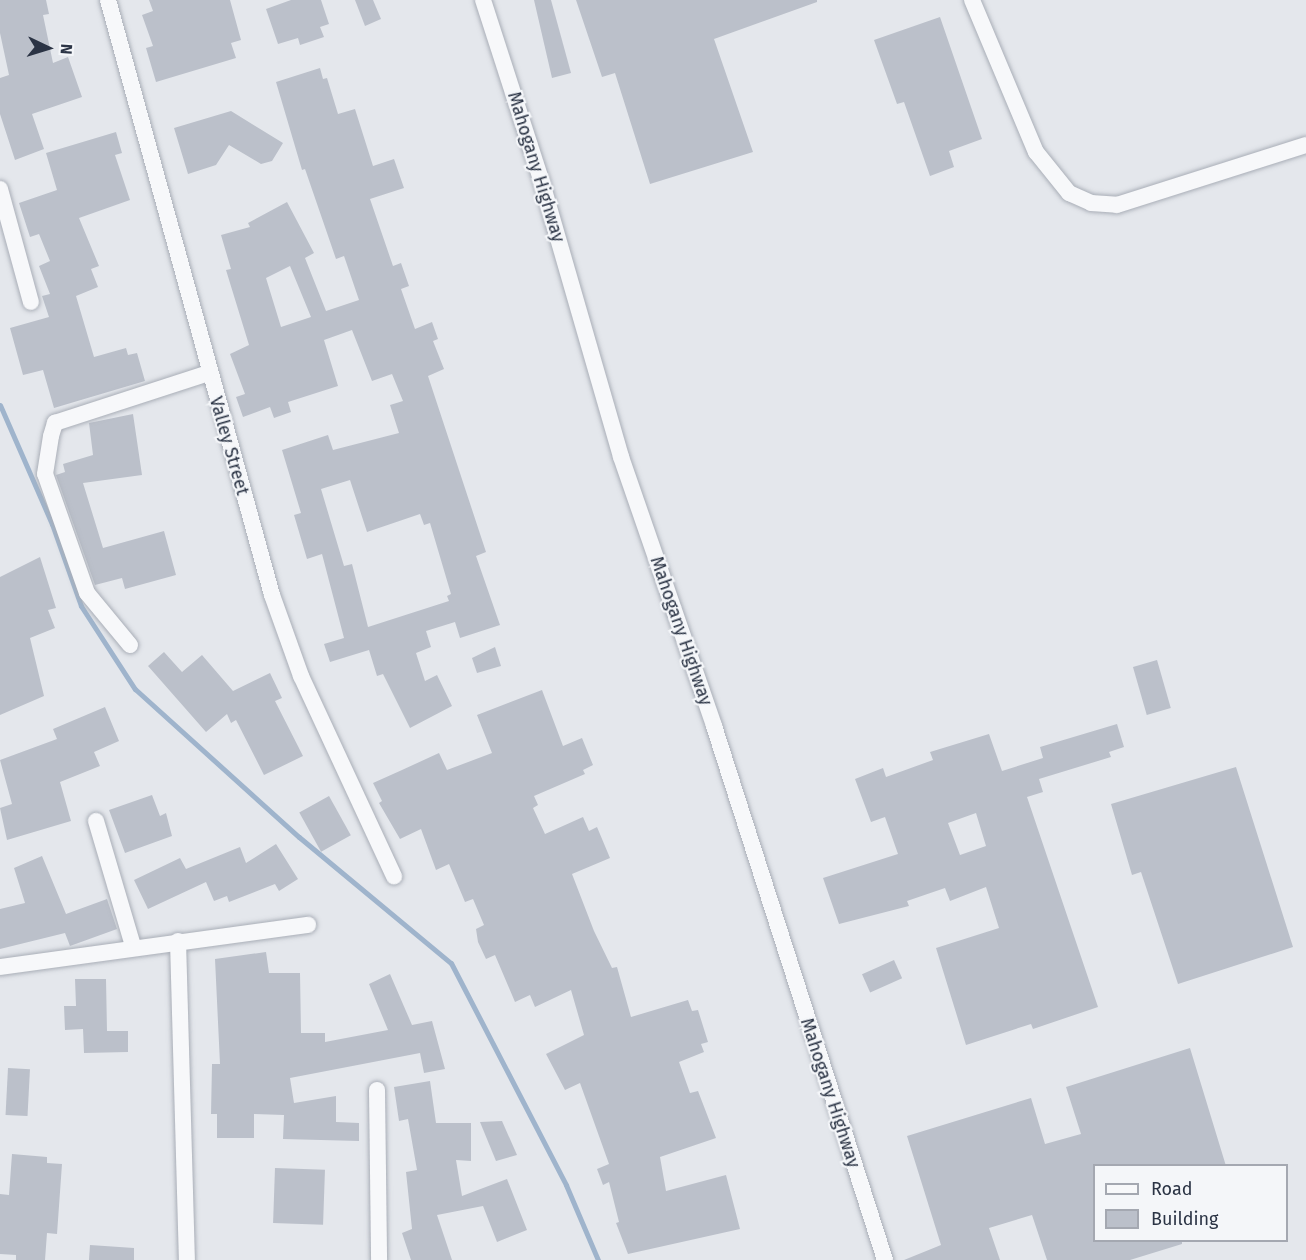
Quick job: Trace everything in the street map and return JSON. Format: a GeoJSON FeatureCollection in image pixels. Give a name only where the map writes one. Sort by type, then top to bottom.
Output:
{"type":"FeatureCollection","features":[{"type":"Feature","properties":{"kind":"street","name":"Valley Street"},"geometry":{"type":"LineString","coordinates":[[108,0],[208,373],[272,594],[301,676],[394,876]]}},
{"type":"Feature","properties":{"kind":"street","name":"Mahogany Highway"},"geometry":{"type":"LineString","coordinates":[[483,0],[542,183],[621,457],[714,726],[885,1260]]}},
{"type":"Feature","properties":{"kind":"street"},"geometry":{"type":"LineString","coordinates":[[972,0],[1036,152],[1069,193],[1091,202],[1117,205],[1306,145]]}},
{"type":"Feature","properties":{"kind":"street"},"geometry":{"type":"LineString","coordinates":[[0,189],[31,302]]}},
{"type":"Feature","properties":{"kind":"street"},"geometry":{"type":"LineString","coordinates":[[130,645],[87,593],[45,474],[51,436],[56,423],[208,373]]}},
{"type":"Feature","properties":{"kind":"street"},"geometry":{"type":"LineString","coordinates":[[96,821],[133,946]]}},
{"type":"Feature","properties":{"kind":"street"},"geometry":{"type":"LineString","coordinates":[[0,968],[133,946],[308,925]]}},
{"type":"Feature","properties":{"kind":"street"},"geometry":{"type":"LineString","coordinates":[[178,941],[187,1260]]}},
{"type":"Feature","properties":{"kind":"street"},"geometry":{"type":"LineString","coordinates":[[377,1090],[379,1260]]}},
{"type":"Feature","properties":{"kind":"building"},"geometry":{"type":"Polygon","coordinates":[[[0,0],[46,0],[49,14],[43,15],[53,63],[68,57],[82,97],[32,114],[44,149],[15,160],[0,114],[0,78],[9,75],[0,33],[0,0]]]}},
{"type":"Feature","properties":{"kind":"building"},"geometry":{"type":"Polygon","coordinates":[[[149,0],[230,0],[241,40],[231,43],[236,58],[156,82],[146,48],[153,46],[142,15],[153,11],[149,0]]]}},
{"type":"Feature","properties":{"kind":"building"},"geometry":{"type":"Polygon","coordinates":[[[291,0],[321,0],[329,24],[320,27],[324,37],[300,45],[298,38],[278,44],[266,9],[291,0]]]}},
{"type":"Feature","properties":{"kind":"building"},"geometry":{"type":"Polygon","coordinates":[[[355,0],[373,0],[381,19],[365,26],[355,0]]]}},
{"type":"Feature","properties":{"kind":"building"},"geometry":{"type":"Polygon","coordinates":[[[534,0],[551,0],[571,73],[552,78],[534,0]]]}},
{"type":"Feature","properties":{"kind":"building"},"geometry":{"type":"Polygon","coordinates":[[[576,0],[817,0],[817,2],[714,39],[753,152],[650,184],[615,73],[602,77],[576,0]]]}},
{"type":"Feature","properties":{"kind":"building"},"geometry":{"type":"Polygon","coordinates":[[[940,17],[982,139],[949,151],[954,167],[930,176],[904,102],[897,104],[874,40],[940,17]]]}},
{"type":"Feature","properties":{"kind":"building"},"geometry":{"type":"Polygon","coordinates":[[[320,68],[323,79],[327,78],[338,114],[355,109],[373,166],[394,159],[404,188],[370,199],[393,266],[401,263],[409,286],[401,289],[415,329],[432,322],[438,339],[433,341],[444,369],[428,376],[486,552],[476,556],[500,625],[460,638],[455,622],[426,631],[431,647],[416,653],[425,681],[437,675],[452,706],[410,728],[383,674],[377,676],[369,650],[330,662],[324,644],[344,638],[322,554],[307,559],[294,515],[301,513],[282,450],[328,435],[333,450],[399,433],[390,405],[403,401],[392,374],[372,381],[352,330],[324,340],[338,386],[288,402],[291,412],[274,418],[270,407],[243,417],[236,397],[245,394],[230,354],[249,345],[226,270],[231,269],[221,235],[250,227],[248,223],[287,202],[314,253],[305,258],[326,311],[359,300],[344,256],[336,259],[305,169],[302,170],[276,82],[320,68]],[[290,266],[266,278],[281,327],[311,317],[290,266]],[[350,480],[321,489],[344,566],[352,564],[368,627],[449,601],[447,596],[451,594],[430,523],[424,525],[420,514],[367,532],[350,480]]]}},
{"type":"Feature","properties":{"kind":"building"},"geometry":{"type":"Polygon","coordinates":[[[231,111],[283,143],[272,161],[261,164],[229,145],[216,165],[188,174],[174,128],[231,111]]]}},
{"type":"Feature","properties":{"kind":"building"},"geometry":{"type":"Polygon","coordinates":[[[116,132],[122,153],[115,155],[130,200],[79,218],[99,266],[91,269],[98,287],[76,296],[94,357],[126,348],[128,355],[137,353],[145,381],[54,408],[43,370],[23,375],[10,328],[49,317],[42,296],[50,294],[39,266],[50,261],[39,234],[30,237],[19,203],[57,190],[46,153],[116,132]]]}},
{"type":"Feature","properties":{"kind":"building"},"geometry":{"type":"Polygon","coordinates":[[[133,414],[142,475],[83,483],[103,548],[164,531],[176,575],[125,589],[122,578],[95,585],[56,475],[65,472],[63,464],[93,455],[89,423],[133,414]]]}},
{"type":"Feature","properties":{"kind":"building"},"geometry":{"type":"Polygon","coordinates":[[[40,557],[56,608],[48,610],[55,628],[30,638],[44,696],[0,715],[0,577],[40,557]]]}},
{"type":"Feature","properties":{"kind":"building"},"geometry":{"type":"Polygon","coordinates":[[[495,647],[501,666],[477,673],[472,658],[495,647]]]}},
{"type":"Feature","properties":{"kind":"building"},"geometry":{"type":"Polygon","coordinates":[[[164,652],[182,672],[202,655],[233,691],[270,673],[282,698],[275,701],[303,756],[264,775],[236,720],[231,723],[227,714],[206,732],[148,666],[164,652]]]}},
{"type":"Feature","properties":{"kind":"building"},"geometry":{"type":"Polygon","coordinates":[[[1157,660],[1171,708],[1147,715],[1133,667],[1157,660]]]}},
{"type":"Feature","properties":{"kind":"building"},"geometry":{"type":"Polygon","coordinates":[[[542,690],[563,746],[582,738],[593,765],[583,770],[585,774],[534,796],[538,805],[533,808],[545,834],[583,817],[589,831],[597,827],[610,858],[572,874],[594,931],[612,968],[617,967],[631,1017],[688,1000],[692,1011],[698,1010],[708,1042],[701,1044],[704,1052],[679,1062],[690,1093],[698,1091],[716,1138],[660,1157],[666,1191],[726,1175],[740,1229],[628,1254],[616,1223],[619,1222],[609,1182],[603,1185],[597,1169],[609,1164],[580,1083],[565,1090],[546,1054],[584,1035],[571,990],[535,1007],[530,995],[515,1002],[495,955],[486,959],[478,942],[476,929],[484,925],[473,899],[465,902],[449,864],[436,870],[421,829],[400,839],[379,803],[382,801],[373,783],[439,753],[447,770],[492,753],[477,715],[542,690]]]}},
{"type":"Feature","properties":{"kind":"building"},"geometry":{"type":"Polygon","coordinates":[[[105,707],[119,741],[94,752],[100,766],[60,782],[71,821],[7,840],[0,808],[12,804],[0,760],[57,739],[53,729],[105,707]]]}},
{"type":"Feature","properties":{"kind":"building"},"geometry":{"type":"Polygon","coordinates":[[[1117,724],[1124,747],[1109,752],[1111,757],[1039,779],[1043,792],[1027,797],[1098,1007],[1033,1029],[1031,1024],[966,1045],[936,948],[999,928],[986,887],[950,901],[945,888],[907,901],[909,906],[839,924],[823,878],[898,854],[885,817],[871,822],[855,779],[883,768],[886,777],[933,760],[930,752],[989,734],[1002,771],[1043,758],[1040,747],[1117,724]],[[976,813],[948,823],[960,855],[986,846],[976,813]]]}},
{"type":"Feature","properties":{"kind":"building"},"geometry":{"type":"Polygon","coordinates":[[[1236,767],[1293,947],[1178,984],[1141,872],[1132,875],[1111,804],[1236,767]]]}},
{"type":"Feature","properties":{"kind":"building"},"geometry":{"type":"Polygon","coordinates":[[[152,795],[160,816],[166,813],[172,836],[125,853],[109,810],[152,795]]]}},
{"type":"Feature","properties":{"kind":"building"},"geometry":{"type":"Polygon","coordinates":[[[329,796],[351,835],[321,852],[299,812],[329,796]]]}},
{"type":"Feature","properties":{"kind":"building"},"geometry":{"type":"Polygon","coordinates":[[[276,844],[298,879],[279,891],[275,884],[229,902],[227,896],[214,901],[206,882],[148,909],[134,880],[180,858],[186,869],[240,847],[246,863],[276,844]]]}},
{"type":"Feature","properties":{"kind":"building"},"geometry":{"type":"Polygon","coordinates":[[[42,856],[66,914],[107,899],[117,929],[70,946],[65,933],[0,949],[0,909],[25,903],[14,868],[42,856]]]}},
{"type":"Feature","properties":{"kind":"building"},"geometry":{"type":"Polygon","coordinates":[[[266,952],[269,973],[300,973],[301,1033],[325,1033],[325,1042],[388,1030],[369,984],[390,974],[412,1025],[432,1021],[445,1069],[424,1073],[420,1053],[290,1078],[294,1103],[336,1096],[336,1122],[359,1123],[359,1141],[283,1139],[284,1115],[254,1114],[254,1138],[217,1138],[217,1114],[211,1114],[212,1064],[220,1064],[215,959],[266,952]]]}},
{"type":"Feature","properties":{"kind":"building"},"geometry":{"type":"Polygon","coordinates":[[[894,960],[902,978],[870,993],[862,974],[894,960]]]}},
{"type":"Feature","properties":{"kind":"building"},"geometry":{"type":"Polygon","coordinates":[[[75,979],[106,979],[107,1031],[128,1031],[128,1052],[84,1053],[83,1029],[65,1030],[64,1006],[76,1006],[75,979]]]}},
{"type":"Feature","properties":{"kind":"building"},"geometry":{"type":"Polygon","coordinates":[[[1190,1048],[1225,1164],[1093,1164],[1093,1242],[1182,1242],[1182,1244],[1130,1260],[1047,1260],[1032,1215],[989,1228],[1000,1260],[904,1260],[941,1245],[907,1136],[1031,1098],[1045,1144],[1081,1134],[1066,1087],[1190,1048]]]}},
{"type":"Feature","properties":{"kind":"building"},"geometry":{"type":"Polygon","coordinates":[[[8,1068],[30,1069],[28,1116],[6,1115],[8,1068]]]}},
{"type":"Feature","properties":{"kind":"building"},"geometry":{"type":"Polygon","coordinates":[[[430,1081],[436,1123],[471,1123],[471,1161],[456,1160],[462,1196],[507,1179],[527,1230],[497,1242],[483,1206],[437,1215],[452,1260],[411,1260],[402,1233],[412,1229],[406,1172],[417,1170],[408,1119],[399,1121],[394,1087],[430,1081]]]}},
{"type":"Feature","properties":{"kind":"building"},"geometry":{"type":"Polygon","coordinates":[[[502,1121],[517,1155],[496,1161],[480,1122],[502,1121]]]}},
{"type":"Feature","properties":{"kind":"building"},"geometry":{"type":"Polygon","coordinates":[[[12,1154],[47,1157],[47,1163],[62,1164],[57,1234],[47,1233],[45,1260],[16,1260],[16,1255],[0,1254],[0,1194],[9,1195],[12,1154]]]}},
{"type":"Feature","properties":{"kind":"building"},"geometry":{"type":"Polygon","coordinates":[[[275,1168],[325,1170],[323,1225],[273,1223],[275,1168]]]}},
{"type":"Feature","properties":{"kind":"building"},"geometry":{"type":"Polygon","coordinates":[[[90,1245],[134,1248],[134,1260],[89,1260],[90,1245]]]}},
{"type":"Feature","properties":{"kind":"waterway"},"geometry":{"type":"LineString","coordinates":[[0,405],[52,524],[81,606],[135,689],[299,837],[451,963],[566,1185],[598,1260]]}}]}
